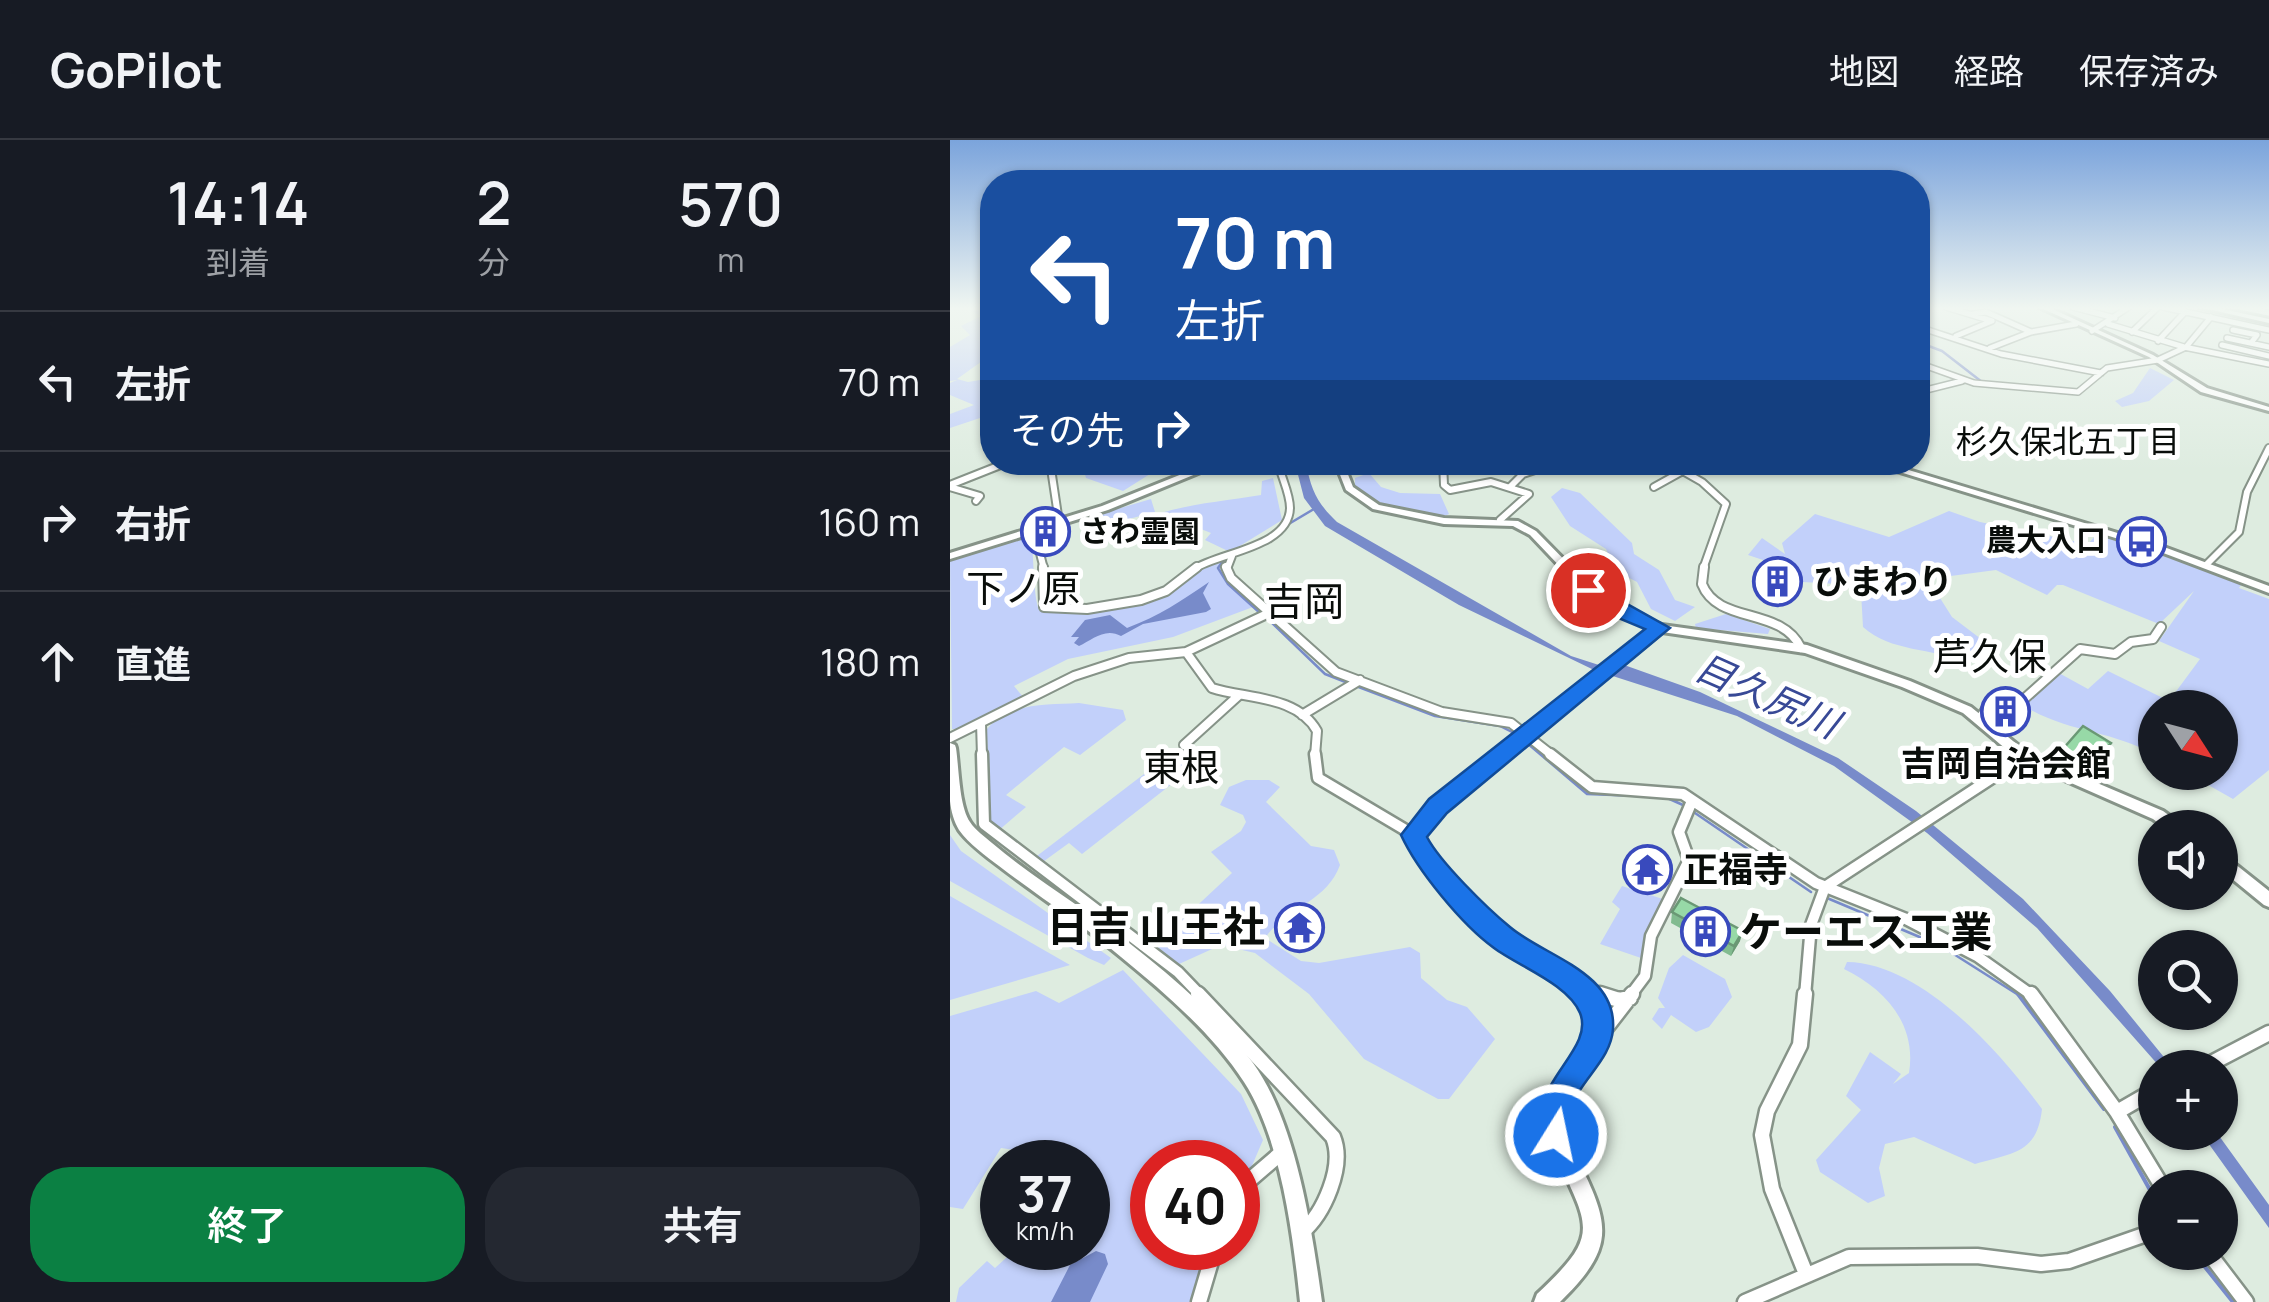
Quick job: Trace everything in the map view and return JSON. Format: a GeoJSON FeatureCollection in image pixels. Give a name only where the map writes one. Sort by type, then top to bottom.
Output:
{"type":"FeatureCollection","features":[{"type":"Feature","properties":{"kind":"street"},"geometry":{"type":"LineString","coordinates":[[2046,361],[2101,373]]}},
{"type":"Feature","properties":{"kind":"street"},"geometry":{"type":"LineString","coordinates":[[1930,367],[1965,380],[2078,392],[2101,373],[2141,361]]}},
{"type":"Feature","properties":{"kind":"street"},"geometry":{"type":"LineString","coordinates":[[2160,361],[2204,390],[2269,408]]}},
{"type":"Feature","properties":{"kind":"street"},"geometry":{"type":"LineString","coordinates":[[1930,389],[1965,380]]}},
{"type":"Feature","properties":{"kind":"street"},"geometry":{"type":"LineString","coordinates":[[2206,565],[2238,532],[2246,492],[2269,448]]}},
{"type":"Feature","properties":{"kind":"street"},"geometry":{"type":"LineString","coordinates":[[950,486],[980,474]]}},
{"type":"Feature","properties":{"kind":"street"},"geometry":{"type":"LineString","coordinates":[[1052,475],[1059,522]]}},
{"type":"Feature","properties":{"kind":"street"},"geometry":{"type":"LineString","coordinates":[[950,556],[1059,522],[1186,475]]}},
{"type":"Feature","properties":{"kind":"street"},"geometry":{"type":"LineString","coordinates":[[1034,530],[1046,574],[1041,601],[1044,607],[1060,612],[1161,594],[1204,562],[1232,556],[1277,529],[1289,514],[1281,475]]}},
{"type":"Feature","properties":{"kind":"street"},"geometry":{"type":"LineString","coordinates":[[1344,475],[1349,488],[1376,508],[1444,521],[1500,520],[1528,528],[1577,580],[1606,603],[1660,628],[1801,648],[1936,695],[1980,718],[2024,757],[2146,810]]}},
{"type":"Feature","properties":{"kind":"street"},"geometry":{"type":"LineString","coordinates":[[1444,475],[1444,485],[1450,490],[1484,482],[1511,486],[1530,496],[1500,520]]}},
{"type":"Feature","properties":{"kind":"street"},"geometry":{"type":"LineString","coordinates":[[1511,486],[1522,475]]}},
{"type":"Feature","properties":{"kind":"street"},"geometry":{"type":"LineString","coordinates":[[1654,487],[1676,475]]}},
{"type":"Feature","properties":{"kind":"street"},"geometry":{"type":"LineString","coordinates":[[1686,475],[1716,492],[1726,504],[1720,534],[1704,558],[1703,589],[1740,613],[1793,631],[1801,648]]}},
{"type":"Feature","properties":{"kind":"street"},"geometry":{"type":"LineString","coordinates":[[1913,475],[2206,565],[2269,590]]}},
{"type":"Feature","properties":{"kind":"street"},"geometry":{"type":"LineString","coordinates":[[950,486],[976,492],[980,496],[976,501]]}},
{"type":"Feature","properties":{"kind":"street"},"geometry":{"type":"LineString","coordinates":[[1232,556],[1226,572],[1326,665],[1442,712],[1504,720],[1592,788],[1672,790],[1824,887],[1906,920],[2015,980],[2045,1012],[2117,1112],[2152,1170]]}},
{"type":"Feature","properties":{"kind":"street"},"geometry":{"type":"LineString","coordinates":[[950,738],[1050,686],[1140,656],[1186,652],[1268,613]]}},
{"type":"Feature","properties":{"kind":"street"},"geometry":{"type":"LineString","coordinates":[[1980,718],[1995,696],[2024,699],[2080,649],[2115,654],[2130,642],[2153,639],[2161,627]]}},
{"type":"Feature","properties":{"kind":"street"},"geometry":{"type":"LineString","coordinates":[[1414,835],[1438,806],[1660,628]]}},
{"type":"Feature","properties":{"kind":"street"},"geometry":{"type":"LineString","coordinates":[[1186,652],[1204,682],[1302,715],[1316,727],[1312,765],[1318,778],[1414,835],[1422,852],[1500,937],[1580,988],[1618,1000],[1630,998]]}},
{"type":"Feature","properties":{"kind":"street"},"geometry":{"type":"LineString","coordinates":[[1302,715],[1360,680]]}},
{"type":"Feature","properties":{"kind":"street"},"geometry":{"type":"LineString","coordinates":[[1184,745],[1238,696]]}},
{"type":"Feature","properties":{"kind":"street"},"geometry":{"type":"LineString","coordinates":[[981,723],[984,824],[1178,972],[1200,1009],[1258,1086],[1272,1116],[1300,1233],[1311,1302]]}},
{"type":"Feature","properties":{"kind":"street"},"geometry":{"type":"LineString","coordinates":[[950,748],[958,810],[966,828],[1200,1009],[1338,1146],[1319,1218],[1300,1233]]}},
{"type":"Feature","properties":{"kind":"street"},"geometry":{"type":"LineString","coordinates":[[1806,1274],[1783,1217],[1762,1135],[1764,1114],[1800,1046],[1805,956],[1824,887],[2024,757]]}},
{"type":"Feature","properties":{"kind":"street"},"geometry":{"type":"LineString","coordinates":[[1545,1302],[1581,1268],[1591,1252],[1594,1232],[1590,1204],[1556,1135],[1553,1119],[1560,1093],[1645,976],[1651,936],[1689,860],[1680,832],[1692,802]]}},
{"type":"Feature","properties":{"kind":"street"},"geometry":{"type":"LineString","coordinates":[[2238,875],[2269,900]]}},
{"type":"Feature","properties":{"kind":"street"},"geometry":{"type":"LineString","coordinates":[[1580,988],[1597,1013],[1595,1040]]}},
{"type":"Feature","properties":{"kind":"street"},"geometry":{"type":"LineString","coordinates":[[2236,1050],[2269,1033]]}},
{"type":"Feature","properties":{"kind":"street"},"geometry":{"type":"LineString","coordinates":[[2117,1112],[2138,1100]]}},
{"type":"Feature","properties":{"kind":"street"},"geometry":{"type":"LineString","coordinates":[[1260,1171],[1280,1154]]}},
{"type":"Feature","properties":{"kind":"street"},"geometry":{"type":"LineString","coordinates":[[1745,1302],[1806,1274],[1863,1256],[2070,1262],[2138,1237]]}},
{"type":"Feature","properties":{"kind":"street"},"geometry":{"type":"LineString","coordinates":[[1198,1302],[1208,1270]]}},
{"type":"Feature","properties":{"kind":"street"},"geometry":{"type":"LineString","coordinates":[[2222,1270],[2246,1302]]}},
{"type":"Feature","properties":{"kind":"shaded area"},"geometry":{"type":"Polygon","coordinates":[[[950,361],[980,361],[957,379],[980,380],[980,418],[950,428],[950,414],[974,405],[950,395],[950,383],[957,380],[950,381],[950,361]]]}},
{"type":"Feature","properties":{"kind":"shaded area"},"geometry":{"type":"Polygon","coordinates":[[[2150,368],[2174,380],[2149,401],[2122,407],[2115,401],[2133,393],[2150,368]]]}},
{"type":"Feature","properties":{"kind":"shaded area"},"geometry":{"type":"Polygon","coordinates":[[[1085,475],[1148,475],[1123,491],[1085,475]]]}},
{"type":"Feature","properties":{"kind":"shaded area"},"geometry":{"type":"Polygon","coordinates":[[[1298,475],[1309,475],[1316,496],[1337,522],[1571,656],[1602,666],[1627,666],[1700,692],[1838,758],[1916,811],[2023,899],[2110,991],[2158,1050],[2145,1050],[2037,928],[1927,833],[1834,766],[1737,716],[1594,670],[1459,605],[1325,526],[1304,498],[1298,475]]]}},
{"type":"Feature","properties":{"kind":"shaded area"},"geometry":{"type":"Polygon","coordinates":[[[1371,475],[1381,487],[1400,493],[1440,494],[1449,514],[1426,518],[1400,512],[1355,485],[1355,478],[1371,475]]]}},
{"type":"Feature","properties":{"kind":"shaded area"},"geometry":{"type":"Polygon","coordinates":[[[1273,478],[1282,520],[1230,552],[1205,540],[1211,533],[1161,513],[1261,495],[1262,481],[1273,478]]]}},
{"type":"Feature","properties":{"kind":"shaded area"},"geometry":{"type":"Polygon","coordinates":[[[1562,488],[1580,493],[1632,543],[1634,554],[1659,570],[1675,600],[1695,607],[1675,621],[1651,609],[1637,582],[1616,571],[1606,549],[1570,526],[1551,497],[1562,488]]]}},
{"type":"Feature","properties":{"kind":"shaded area"},"geometry":{"type":"Polygon","coordinates":[[[1151,499],[1155,512],[1084,531],[1080,520],[1151,499]]]}},
{"type":"Feature","properties":{"kind":"shaded area"},"geometry":{"type":"Polygon","coordinates":[[[1949,511],[1980,522],[2088,544],[2097,534],[2168,553],[2243,582],[2239,588],[2269,599],[2269,770],[2233,799],[2217,790],[2238,790],[2238,690],[2177,690],[2200,659],[2159,641],[2194,591],[2159,624],[2063,585],[2057,585],[2047,595],[1996,570],[1928,579],[1952,617],[1981,639],[1965,662],[1874,635],[1863,627],[1861,592],[1854,585],[1803,582],[1787,557],[1772,563],[1748,555],[1762,538],[1785,554],[1782,543],[1815,514],[1889,537],[1949,511]]]}},
{"type":"Feature","properties":{"kind":"shaded area"},"geometry":{"type":"Polygon","coordinates":[[[1031,534],[1039,610],[1079,612],[1145,602],[1165,595],[1224,560],[1218,570],[1253,607],[1173,637],[1068,659],[1014,686],[1024,698],[962,730],[952,729],[950,558],[1031,534]]]}},
{"type":"Feature","properties":{"kind":"shaded area"},"geometry":{"type":"Polygon","coordinates":[[[1209,582],[1203,593],[1211,609],[1206,612],[1143,624],[1121,636],[1104,634],[1079,646],[1074,643],[1079,637],[1071,637],[1085,620],[1110,615],[1127,628],[1160,613],[1209,582]]]}},
{"type":"Feature","properties":{"kind":"shaded area"},"geometry":{"type":"Polygon","coordinates":[[[1726,614],[1770,629],[1768,634],[1696,628],[1695,624],[1726,614]]]}},
{"type":"Feature","properties":{"kind":"shaded area"},"geometry":{"type":"Polygon","coordinates":[[[2108,671],[2147,690],[2138,690],[2138,747],[2057,722],[2024,706],[2057,672],[2088,689],[2108,671]]]}},
{"type":"Feature","properties":{"kind":"shaded area"},"geometry":{"type":"Polygon","coordinates":[[[1079,703],[1123,710],[1126,720],[1080,755],[1064,747],[1006,795],[1026,807],[998,831],[988,819],[987,729],[1018,709],[1079,703]]]}},
{"type":"Feature","properties":{"kind":"shaded area"},"geometry":{"type":"Polygon","coordinates":[[[1178,748],[1200,762],[1082,854],[1069,843],[1040,864],[1033,859],[1178,748]]]}},
{"type":"Feature","properties":{"kind":"shaded area"},"geometry":{"type":"Polygon","coordinates":[[[1246,780],[1269,780],[1280,787],[1266,802],[1311,846],[1334,850],[1340,865],[1316,897],[1265,938],[1301,961],[1319,963],[1410,947],[1420,953],[1421,978],[1447,1000],[1467,1007],[1495,1039],[1449,1099],[1438,1099],[1364,1059],[1309,994],[1255,953],[1221,945],[1179,964],[1155,945],[1232,873],[1211,852],[1241,831],[1246,822],[1243,815],[1220,805],[1229,787],[1246,780]]]}},
{"type":"Feature","properties":{"kind":"shaded area"},"geometry":{"type":"Polygon","coordinates":[[[950,835],[961,851],[1111,958],[1104,965],[1088,958],[950,881],[950,835]]]}},
{"type":"Feature","properties":{"kind":"shaded area"},"geometry":{"type":"Polygon","coordinates":[[[1622,886],[1666,900],[1646,935],[1641,958],[1600,944],[1620,909],[1612,902],[1622,886]]]}},
{"type":"Feature","properties":{"kind":"shaded area"},"geometry":{"type":"Polygon","coordinates":[[[950,896],[1070,965],[950,1000],[950,896]]]}},
{"type":"Feature","properties":{"kind":"shaded area"},"geometry":{"type":"Polygon","coordinates":[[[1683,955],[1725,979],[1732,997],[1709,1027],[1696,1032],[1671,1015],[1662,1029],[1652,1019],[1659,1008],[1665,1008],[1658,998],[1669,968],[1683,955]]]}},
{"type":"Feature","properties":{"kind":"shaded area"},"geometry":{"type":"Polygon","coordinates":[[[1847,962],[1875,966],[1903,978],[1931,994],[1982,1038],[2042,1109],[2029,1143],[2012,1154],[1975,1164],[1914,1137],[1885,1144],[1879,1168],[1885,1196],[1868,1203],[1820,1172],[1816,1160],[1861,1110],[1846,1096],[1870,1052],[1901,1074],[1893,1084],[1909,1073],[1910,1055],[1903,1024],[1885,998],[1844,969],[1847,962]]]}},
{"type":"Feature","properties":{"kind":"shaded area"},"geometry":{"type":"Polygon","coordinates":[[[1123,970],[1241,1094],[1263,1140],[1260,1147],[1260,1140],[1130,1140],[1130,1270],[1201,1270],[1190,1302],[956,1302],[959,1288],[980,1268],[1110,1270],[1110,1140],[980,1140],[980,1182],[963,1209],[950,1207],[950,1016],[1036,991],[1059,1003],[1123,970]]]}},
{"type":"Feature","properties":{"kind":"shaded area"},"geometry":{"type":"Polygon","coordinates":[[[2213,1150],[2229,1150],[2269,1205],[2269,1228],[2238,1185],[2238,1170],[2227,1170],[2213,1150]]]}},
{"type":"Feature","properties":{"kind":"shaded area"},"geometry":{"type":"Polygon","coordinates":[[[1067,1270],[1105,1270],[1090,1302],[1051,1302],[1067,1270]]]}},
{"type":"Feature","properties":{"kind":"building"},"geometry":{"type":"Polygon","coordinates":[[[2003,696],[2025,702],[2015,716],[1995,707],[2003,696]]]}},
{"type":"Feature","properties":{"kind":"building"},"geometry":{"type":"Polygon","coordinates":[[[2083,726],[2111,743],[2098,759],[2092,756],[2088,760],[2062,750],[2083,726]]]}},
{"type":"Feature","properties":{"kind":"building"},"geometry":{"type":"Polygon","coordinates":[[[1640,853],[1663,860],[1658,874],[1634,867],[1640,853]]]}},
{"type":"Feature","properties":{"kind":"building"},"geometry":{"type":"Polygon","coordinates":[[[1681,898],[1743,931],[1734,946],[1672,912],[1681,898]]]}},
{"type":"Feature","properties":{"kind":"waterway"},"geometry":{"type":"LineString","coordinates":[[1955,361],[1982,382]]}},
{"type":"Feature","properties":{"kind":"waterway"},"geometry":{"type":"LineString","coordinates":[[1287,525],[1314,509]]}},
{"type":"Feature","properties":{"kind":"waterway"},"geometry":{"type":"LineString","coordinates":[[1223,561],[1218,568],[1228,584],[1260,613]]}},
{"type":"Feature","properties":{"kind":"waterway"},"geometry":{"type":"LineString","coordinates":[[1267,618],[1325,674],[1348,683]]}},
{"type":"Feature","properties":{"kind":"waterway"},"geometry":{"type":"LineString","coordinates":[[1356,686],[1435,716],[1500,726],[1516,734]]}},
{"type":"Feature","properties":{"kind":"waterway"},"geometry":{"type":"LineString","coordinates":[[1527,743],[1587,794],[1665,797],[1683,805]]}},
{"type":"Feature","properties":{"kind":"waterway"},"geometry":{"type":"LineString","coordinates":[[1695,813],[1811,892]]}},
{"type":"Feature","properties":{"kind":"waterway"},"geometry":{"type":"LineString","coordinates":[[1827,898],[1941,946],[2019,995]]}},
{"type":"Feature","properties":{"kind":"waterway"},"geometry":{"type":"LineString","coordinates":[[2019,995],[2104,1109]]}},
{"type":"Feature","properties":{"kind":"waterway"},"geometry":{"type":"LineString","coordinates":[[2115,1127],[2139,1170]]}},
{"type":"Feature","properties":{"kind":"waterway"},"geometry":{"type":"LineString","coordinates":[[2207,1270],[2233,1302]]}},
{"type":"Feature","properties":{"kind":"place","name":"さわ霊園"},"geometry":{"type":"Point","coordinates":[1045,532]}},
{"type":"Feature","properties":{"kind":"place","name":"農大入口"},"geometry":{"type":"Point","coordinates":[2141,541]}},
{"type":"Feature","properties":{"kind":"place","name":"ひまわり"},"geometry":{"type":"Point","coordinates":[1778,582]}},
{"type":"Feature","properties":{"kind":"place","name":"吉岡自治会館"},"geometry":{"type":"Point","coordinates":[2006,712]}},
{"type":"Feature","properties":{"kind":"place","name":"正福寺"},"geometry":{"type":"Point","coordinates":[1648,870]}},
{"type":"Feature","properties":{"kind":"place","name":"日吉 山王社"},"geometry":{"type":"Point","coordinates":[1300,927]}},
{"type":"Feature","properties":{"kind":"place","name":"ケーエス工業"},"geometry":{"type":"Point","coordinates":[1705,932]}},
{"type":"Feature","properties":{"kind":"district","name":"杉久保北五丁目"},"geometry":{"type":"Point","coordinates":[2068,442]}},
{"type":"Feature","properties":{"kind":"district","name":"下ノ原"},"geometry":{"type":"Point","coordinates":[1023,589]}},
{"type":"Feature","properties":{"kind":"district","name":"吉岡"},"geometry":{"type":"Point","coordinates":[1304,602]}},
{"type":"Feature","properties":{"kind":"district","name":"芦久保"},"geometry":{"type":"Point","coordinates":[1990,657]}},
{"type":"Feature","properties":{"kind":"district","name":"東根"},"geometry":{"type":"Point","coordinates":[1181,768]}},
{"type":"Feature","properties":{"kind":"route"},"geometry":{"type":"LineString","coordinates":[[1556,1135],[1554,1106],[1595,1040],[1598,1025],[1593,1004],[1580,988],[1500,937],[1422,852],[1414,835],[1438,806],[1660,628],[1618,610],[1588,590]]}},
{"type":"Feature","properties":{"kind":"water label","name":"目久尻川"},"geometry":{"type":"Point","coordinates":[1767,696]}}]}
